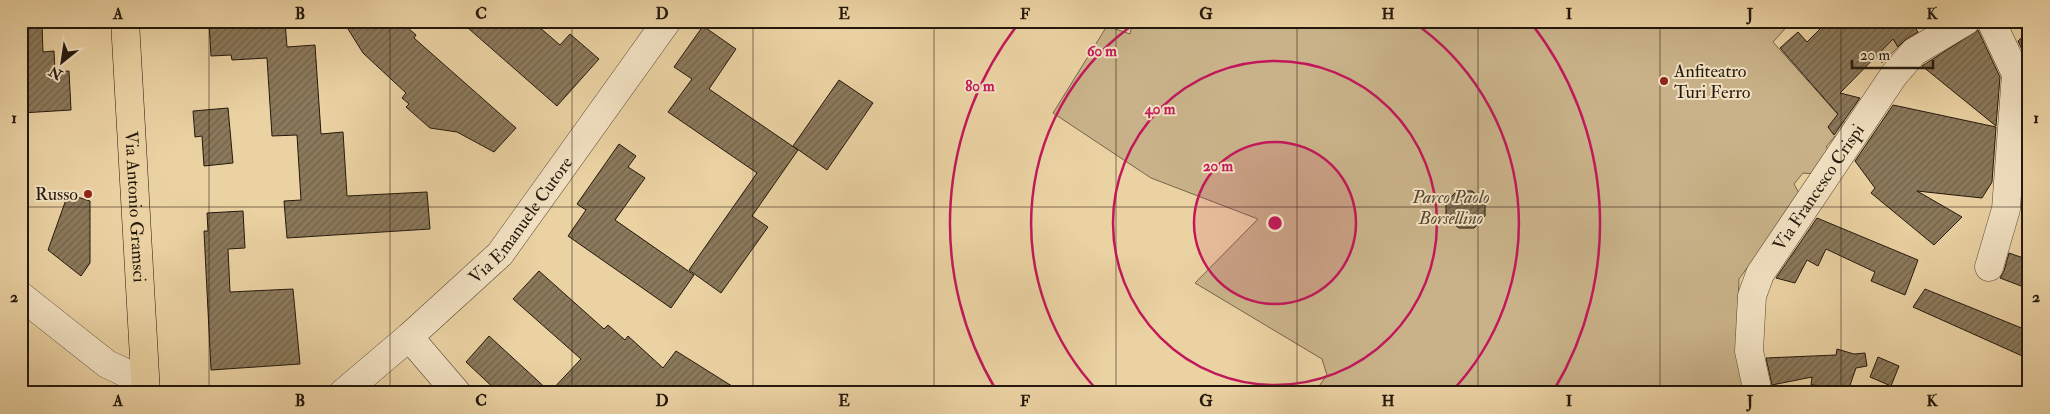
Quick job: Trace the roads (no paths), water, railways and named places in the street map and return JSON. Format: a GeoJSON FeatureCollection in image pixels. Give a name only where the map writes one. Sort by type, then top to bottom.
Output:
{"type":"FeatureCollection","features":[{"type":"Feature","properties":{"kind":"main road","name":"Via Antonio Gramsci"},"geometry":{"type":"LineString","coordinates":[[125,21],[140,266],[145,387]]}},
{"type":"Feature","properties":{"kind":"street","name":"Via Emanuele Cutore"},"geometry":{"type":"LineString","coordinates":[[343,393],[409,337],[500,254],[668,21]]}},
{"type":"Feature","properties":{"kind":"street","name":"Via Francesco Crispi"},"geometry":{"type":"LineString","coordinates":[[1758,393],[1749,351],[1752,296],[1760,274],[1894,75],[1914,52],[1966,21]]}},
{"type":"Feature","properties":{"kind":"street"},"geometry":{"type":"LineString","coordinates":[[1989,267],[2006,209],[2016,74],[1991,21]]}},
{"type":"Feature","properties":{"kind":"street"},"geometry":{"type":"LineString","coordinates":[[21,296],[107,364],[145,387]]}},
{"type":"Feature","properties":{"kind":"street"},"geometry":{"type":"LineString","coordinates":[[409,337],[457,393]]}},
{"type":"Feature","properties":{"kind":"place","name":"Anfiteatro Turi Ferro"},"geometry":{"type":"Point","coordinates":[1664,81]}},
{"type":"Feature","properties":{"kind":"place","name":"Russo"},"geometry":{"type":"Point","coordinates":[88,194]}},
{"type":"Feature","properties":{"kind":"park label","name":"Parco Paolo Borsellino"},"geometry":{"type":"Point","coordinates":[1451,207]}}]}
